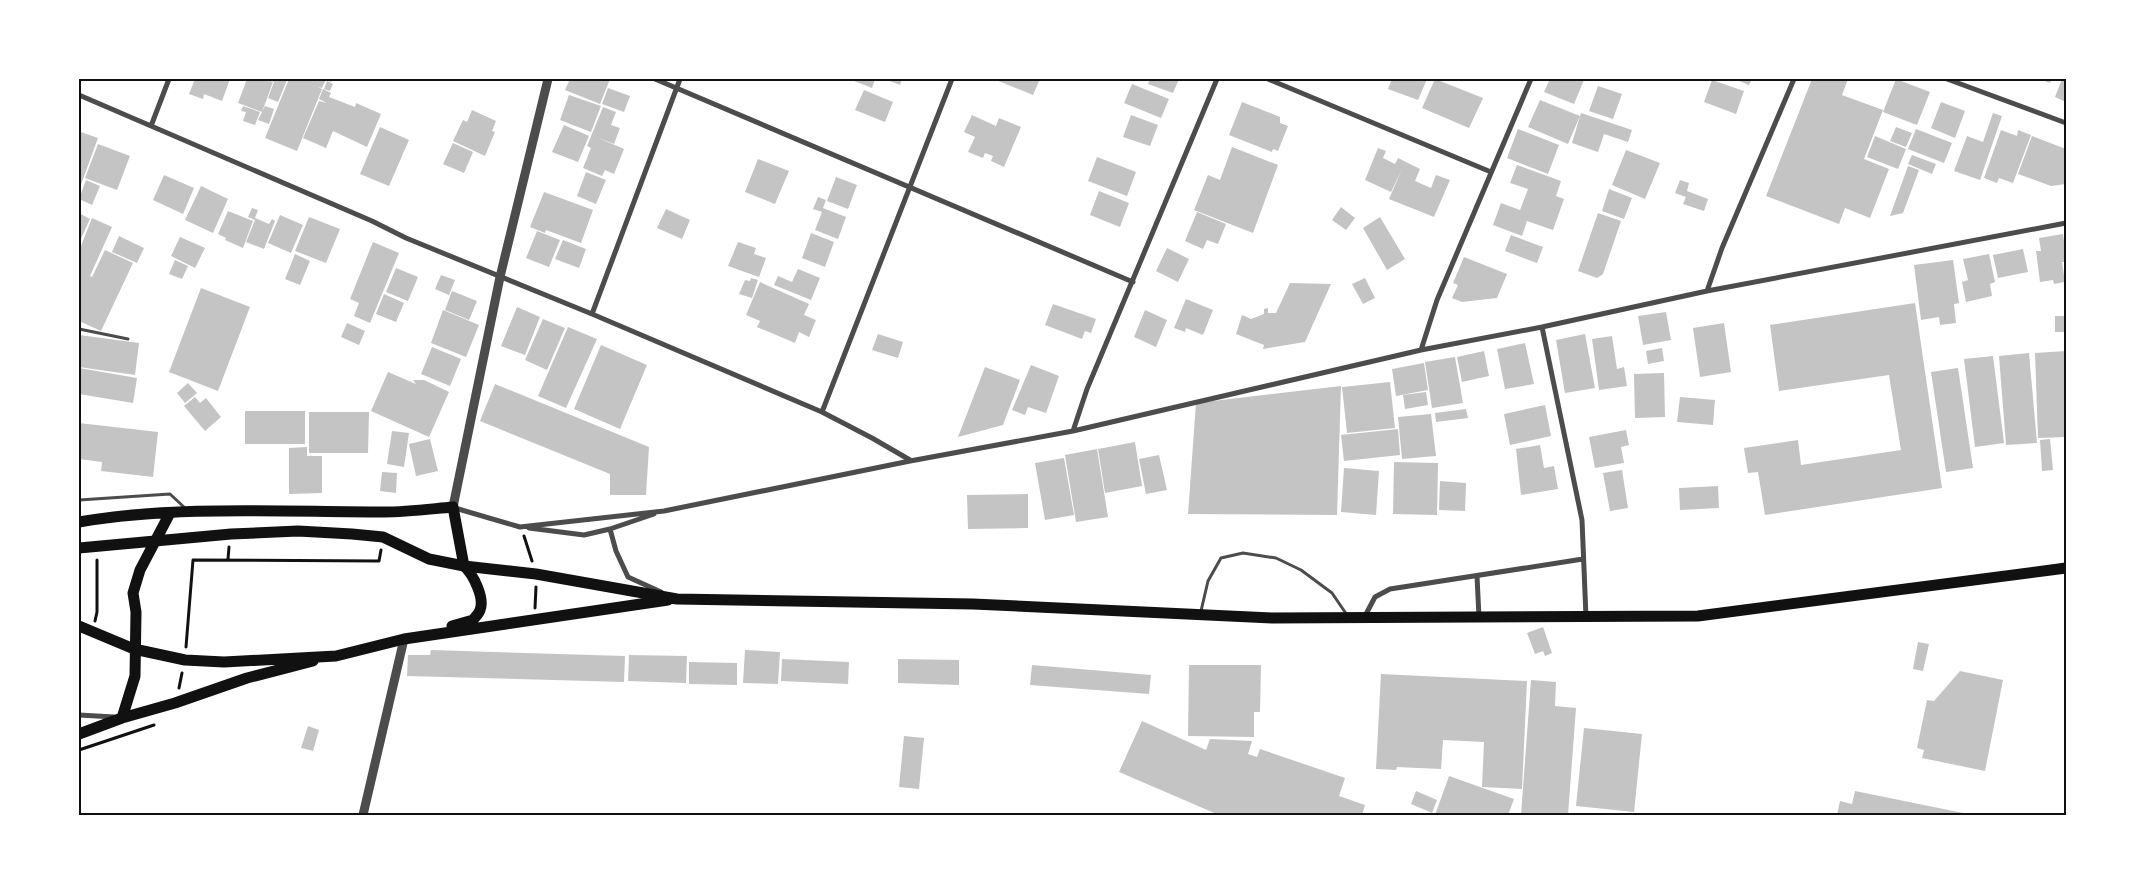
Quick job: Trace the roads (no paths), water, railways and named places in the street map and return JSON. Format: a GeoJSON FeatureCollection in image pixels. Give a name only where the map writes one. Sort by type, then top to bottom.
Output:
{"type":"FeatureCollection","features":[{"type":"Feature","properties":{"kind":"main road"},"geometry":{"type":"LineString","coordinates":[[79,522],[170,513],[299,510],[386,512],[453,507],[464,566],[470,571],[480,597],[480,610],[473,620],[247,678],[175,703],[122,718],[79,734]]}},
{"type":"Feature","properties":{"kind":"main road"},"geometry":{"type":"LineString","coordinates":[[122,718],[135,676],[136,612],[133,593],[140,570],[170,513]]}},
{"type":"Feature","properties":{"kind":"main road"},"geometry":{"type":"LineString","coordinates":[[79,548],[157,540],[298,531],[383,537],[429,559],[464,566],[536,574],[677,599],[973,604],[1272,618],[1348,616],[1586,618],[1698,616],[2066,568]]}},
{"type":"Feature","properties":{"kind":"main road"},"geometry":{"type":"LineString","coordinates":[[404,639],[677,599]]}},
{"type":"Feature","properties":{"kind":"main road"},"geometry":{"type":"LineString","coordinates":[[79,626],[134,649],[185,660],[224,662],[336,656]]}},
{"type":"Feature","properties":{"kind":"street"},"geometry":{"type":"LineString","coordinates":[[151,126],[169,79]]}},
{"type":"Feature","properties":{"kind":"street"},"geometry":{"type":"LineString","coordinates":[[548,79],[500,277],[453,507],[520,527],[584,535],[610,530],[664,511]]}},
{"type":"Feature","properties":{"kind":"street"},"geometry":{"type":"LineString","coordinates":[[656,79],[1132,282]]}},
{"type":"Feature","properties":{"kind":"street"},"geometry":{"type":"LineString","coordinates":[[592,314],[680,79]]}},
{"type":"Feature","properties":{"kind":"street"},"geometry":{"type":"LineString","coordinates":[[822,412],[952,79]]}},
{"type":"Feature","properties":{"kind":"street"},"geometry":{"type":"LineString","coordinates":[[1073,431],[1087,389],[1217,79]]}},
{"type":"Feature","properties":{"kind":"street"},"geometry":{"type":"LineString","coordinates":[[1268,79],[1491,172]]}},
{"type":"Feature","properties":{"kind":"street"},"geometry":{"type":"LineString","coordinates":[[1422,350],[1437,300],[1530,79]]}},
{"type":"Feature","properties":{"kind":"street"},"geometry":{"type":"LineString","coordinates":[[1707,291],[1722,248],[1794,79]]}},
{"type":"Feature","properties":{"kind":"street"},"geometry":{"type":"LineString","coordinates":[[1947,79],[2066,123]]}},
{"type":"Feature","properties":{"kind":"street"},"geometry":{"type":"LineString","coordinates":[[79,95],[372,221],[406,238],[592,314],[822,412],[872,438],[910,461]]}},
{"type":"Feature","properties":{"kind":"street"},"geometry":{"type":"LineString","coordinates":[[520,527],[664,511],[910,461],[1073,431],[1422,350],[1542,327],[1707,291],[2066,223]]}},
{"type":"Feature","properties":{"kind":"street"},"geometry":{"type":"LineString","coordinates":[[1542,327],[1582,520],[1586,618]]}},
{"type":"Feature","properties":{"kind":"street"},"geometry":{"type":"LineString","coordinates":[[610,530],[616,551],[628,577],[677,599]]}},
{"type":"Feature","properties":{"kind":"street"},"geometry":{"type":"LineString","coordinates":[[1365,616],[1375,597],[1381,592],[1584,559]]}},
{"type":"Feature","properties":{"kind":"street"},"geometry":{"type":"LineString","coordinates":[[1476,576],[1479,617]]}},
{"type":"Feature","properties":{"kind":"street"},"geometry":{"type":"LineString","coordinates":[[363,815],[404,639]]}},
{"type":"Feature","properties":{"kind":"street"},"geometry":{"type":"LineString","coordinates":[[79,715],[122,718]]}},
{"type":"Feature","properties":{"kind":"lane"},"geometry":{"type":"LineString","coordinates":[[79,329],[128,339]]}},
{"type":"Feature","properties":{"kind":"lane"},"geometry":{"type":"LineString","coordinates":[[79,500],[170,494],[192,513]]}},
{"type":"Feature","properties":{"kind":"lane"},"geometry":{"type":"LineString","coordinates":[[1201,614],[1208,581],[1221,558],[1244,553],[1276,558],[1301,570],[1332,593],[1348,616]]}}]}
